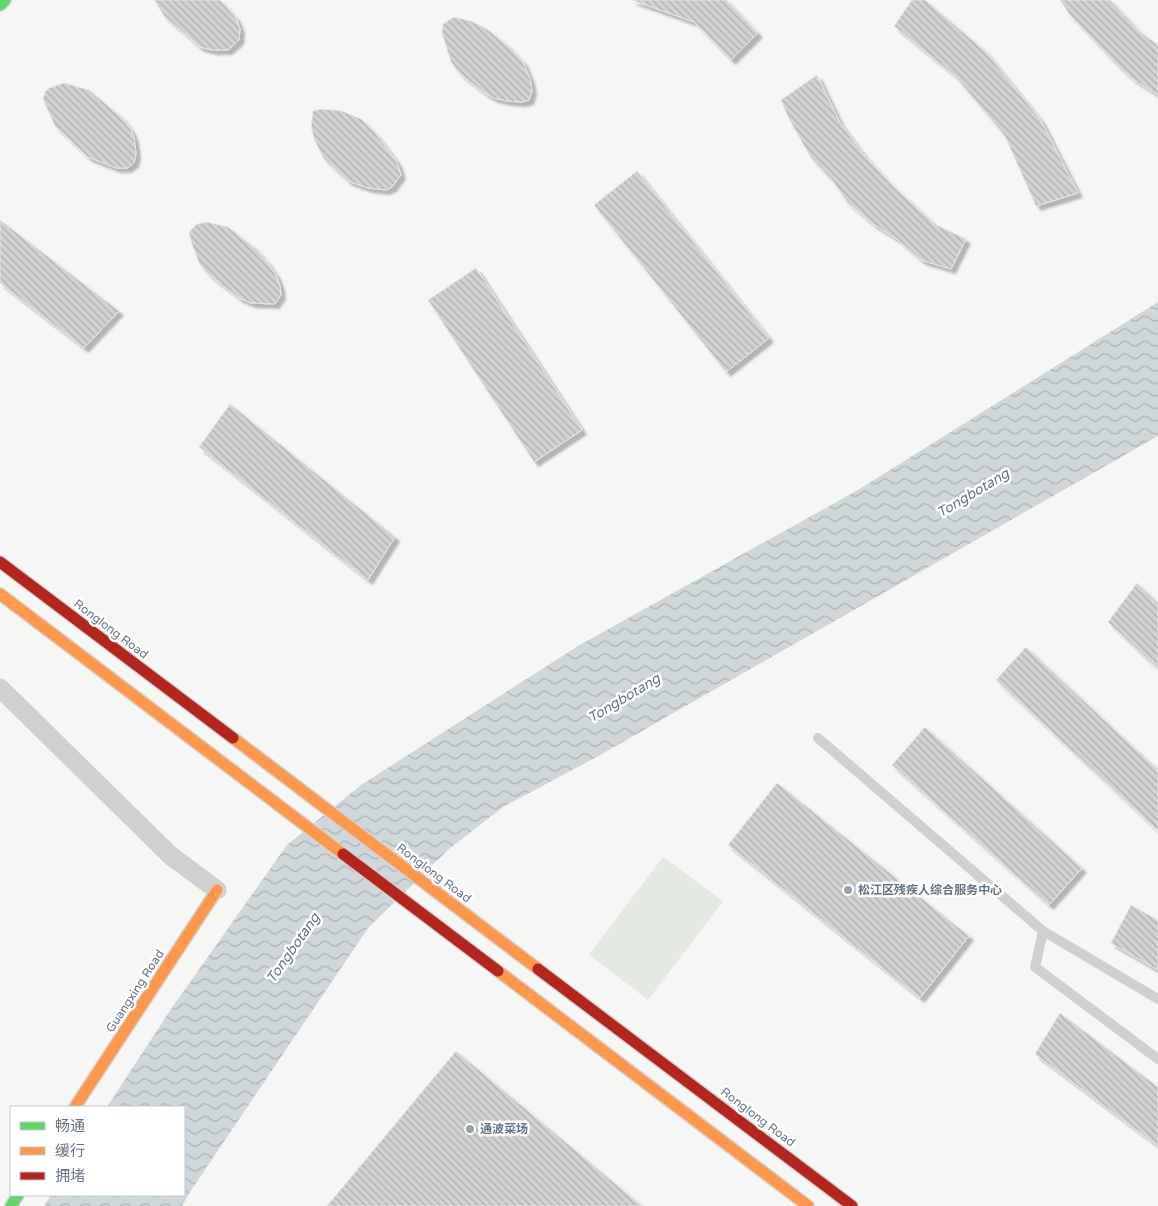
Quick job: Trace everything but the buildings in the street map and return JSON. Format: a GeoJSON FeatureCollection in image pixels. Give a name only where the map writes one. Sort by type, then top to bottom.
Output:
{"type":"FeatureCollection","features":[{"type":"Feature","properties":{"kind":"main road"},"geometry":{"type":"LineString","coordinates":[[0,5],[5,0]]}},
{"type":"Feature","properties":{"kind":"main road","name":"Ronglong Road"},"geometry":{"type":"LineString","coordinates":[[0,562],[852,1206]]}},
{"type":"Feature","properties":{"kind":"main road"},"geometry":{"type":"LineString","coordinates":[[0,594],[808,1206]]}},
{"type":"Feature","properties":{"kind":"main road","name":"Guangxing Road"},"geometry":{"type":"LineString","coordinates":[[76,1106],[217,890]]}},
{"type":"Feature","properties":{"kind":"street"},"geometry":{"type":"LineString","coordinates":[[0,688],[171,856],[217,890]]}},
{"type":"Feature","properties":{"kind":"lane"},"geometry":{"type":"LineString","coordinates":[[818,738],[1043,932],[1158,999]]}},
{"type":"Feature","properties":{"kind":"lane"},"geometry":{"type":"LineString","coordinates":[[1043,932],[1035,968],[1158,1059]]}},
{"type":"Feature","properties":{"kind":"shaded area"},"geometry":{"type":"Polygon","coordinates":[[[663,857],[723,901],[648,1000],[589,955],[663,857]]]}},
{"type":"Feature","properties":{"kind":"water","name":"Tongbotang"},"geometry":{"type":"Polygon","coordinates":[[[1158,302],[1158,436],[593,759],[503,807],[449,849],[368,928],[182,1206],[44,1206],[50,1196],[185,1196],[185,1106],[108,1106],[169,1012],[287,845],[361,785],[578,646],[858,490],[1158,302]]]}},
{"type":"Feature","properties":{"kind":"traffic: fast"},"geometry":{"type":"LineString","coordinates":[[0,5],[5,0]]}},
{"type":"Feature","properties":{"kind":"traffic: fast"},"geometry":{"type":"LineString","coordinates":[[11,1206],[17,1196]]}},
{"type":"Feature","properties":{"kind":"traffic: slow"},"geometry":{"type":"LineString","coordinates":[[0,594],[343,854]]}},
{"type":"Feature","properties":{"kind":"traffic: slow"},"geometry":{"type":"LineString","coordinates":[[233,738],[538,969]]}},
{"type":"Feature","properties":{"kind":"traffic: slow"},"geometry":{"type":"LineString","coordinates":[[76,1106],[217,890]]}},
{"type":"Feature","properties":{"kind":"traffic: slow"},"geometry":{"type":"LineString","coordinates":[[498,971],[808,1206]]}},
{"type":"Feature","properties":{"kind":"traffic: jam"},"geometry":{"type":"LineString","coordinates":[[0,562],[233,738]]}},
{"type":"Feature","properties":{"kind":"traffic: jam"},"geometry":{"type":"LineString","coordinates":[[343,854],[498,971]]}},
{"type":"Feature","properties":{"kind":"traffic: jam"},"geometry":{"type":"LineString","coordinates":[[538,969],[852,1206]]}},
{"type":"Feature","properties":{"kind":"place","name":"松江区残疾人综合服务中心"},"geometry":{"type":"Point","coordinates":[848,890]}},
{"type":"Feature","properties":{"kind":"place","name":"通波菜场"},"geometry":{"type":"Point","coordinates":[470,1129]}}]}
